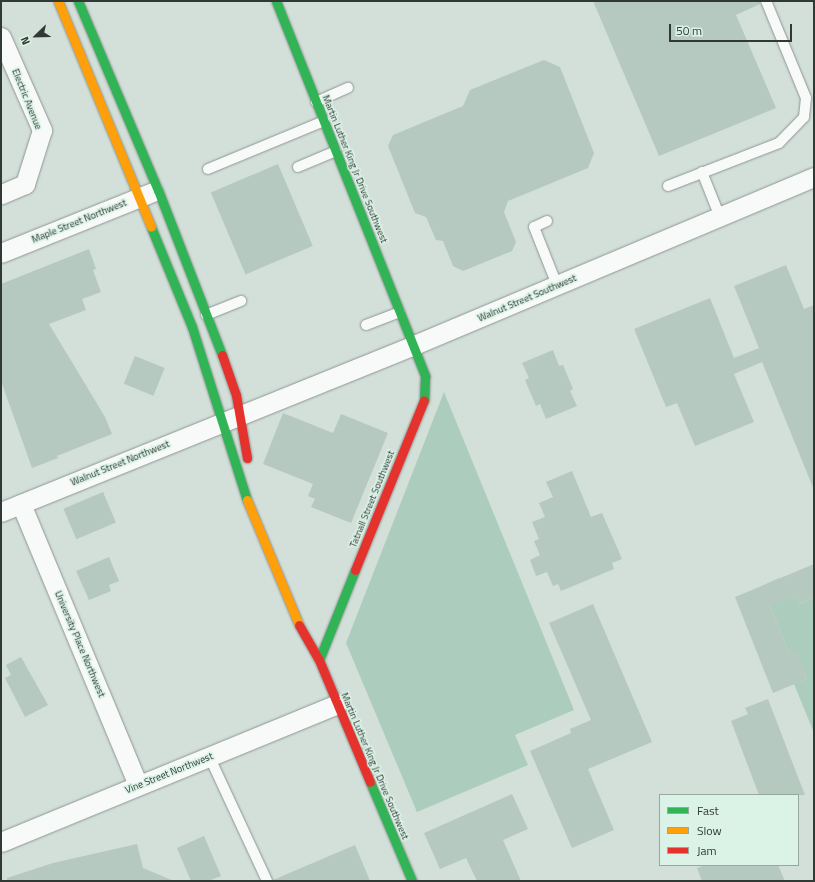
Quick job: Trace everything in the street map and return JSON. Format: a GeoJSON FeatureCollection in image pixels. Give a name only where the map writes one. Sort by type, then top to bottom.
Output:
{"type":"FeatureCollection","features":[{"type":"Feature","properties":{"kind":"street"},"geometry":{"type":"LineString","coordinates":[[58,1],[140,197],[192,328],[231,418],[250,470]]}},
{"type":"Feature","properties":{"kind":"street"},"geometry":{"type":"LineString","coordinates":[[78,1],[158,190],[236,395],[231,418],[252,515],[305,638],[319,660]]}},
{"type":"Feature","properties":{"kind":"street","name":"Martin Luther King Jr Drive Southwest"},"geometry":{"type":"LineString","coordinates":[[276,1],[414,345]]}},
{"type":"Feature","properties":{"kind":"street","name":"Electric Avenue"},"geometry":{"type":"LineString","coordinates":[[1,37],[42,130],[25,184],[1,194]]}},
{"type":"Feature","properties":{"kind":"street","name":"Walnut Street Southwest"},"geometry":{"type":"LineString","coordinates":[[231,418],[414,345],[814,177]]}},
{"type":"Feature","properties":{"kind":"street","name":"Maple Street Northwest"},"geometry":{"type":"LineString","coordinates":[[1,253],[158,190]]}},
{"type":"Feature","properties":{"kind":"street","name":"Tatnall Street Southwest"},"geometry":{"type":"LineString","coordinates":[[319,660],[425,397],[425,376],[414,345]]}},
{"type":"Feature","properties":{"kind":"street","name":"Walnut Street Northwest"},"geometry":{"type":"LineString","coordinates":[[1,512],[231,418]]}},
{"type":"Feature","properties":{"kind":"street","name":"University Place Northwest"},"geometry":{"type":"LineString","coordinates":[[21,504],[138,785]]}},
{"type":"Feature","properties":{"kind":"street"},"geometry":{"type":"LineString","coordinates":[[316,634],[319,660]]}},
{"type":"Feature","properties":{"kind":"street","name":"Martin Luther King Jr Drive Southwest"},"geometry":{"type":"LineString","coordinates":[[319,660],[412,881]]}},
{"type":"Feature","properties":{"kind":"street","name":"Vine Street Northwest"},"geometry":{"type":"LineString","coordinates":[[1,842],[337,704]]}},
{"type":"Feature","properties":{"kind":"lane"},"geometry":{"type":"LineString","coordinates":[[668,186],[779,143],[804,117],[806,98],[766,1]]}},
{"type":"Feature","properties":{"kind":"lane"},"geometry":{"type":"LineString","coordinates":[[316,102],[348,88]]}},
{"type":"Feature","properties":{"kind":"lane"},"geometry":{"type":"LineString","coordinates":[[208,169],[324,121]]}},
{"type":"Feature","properties":{"kind":"lane"},"geometry":{"type":"LineString","coordinates":[[298,167],[336,151]]}},
{"type":"Feature","properties":{"kind":"lane"},"geometry":{"type":"LineString","coordinates":[[702,172],[720,217]]}},
{"type":"Feature","properties":{"kind":"lane"},"geometry":{"type":"LineString","coordinates":[[547,221],[534,227],[557,285]]}},
{"type":"Feature","properties":{"kind":"lane"},"geometry":{"type":"LineString","coordinates":[[206,315],[241,301]]}},
{"type":"Feature","properties":{"kind":"lane"},"geometry":{"type":"LineString","coordinates":[[366,325],[400,312]]}},
{"type":"Feature","properties":{"kind":"lane"},"geometry":{"type":"LineString","coordinates":[[210,756],[267,881]]}},
{"type":"Feature","properties":{"kind":"green space"},"geometry":{"type":"Polygon","coordinates":[[[444,392],[574,710],[515,735],[528,765],[417,812],[346,643],[444,392]]]}},
{"type":"Feature","properties":{"kind":"green space"},"geometry":{"type":"Polygon","coordinates":[[[779,578],[787,599],[795,596],[799,604],[814,598],[814,733],[794,684],[807,679],[796,651],[789,653],[762,586],[779,578]]]}},
{"type":"Feature","properties":{"kind":"building"},"geometry":{"type":"Polygon","coordinates":[[[593,1],[760,1],[760,4],[736,15],[776,108],[659,156],[593,1]]]}},
{"type":"Feature","properties":{"kind":"building"},"geometry":{"type":"Polygon","coordinates":[[[544,60],[560,67],[594,153],[588,168],[508,201],[504,212],[516,242],[512,251],[463,271],[453,266],[443,241],[436,240],[426,217],[415,213],[388,146],[393,135],[463,106],[470,90],[544,60]]]}},
{"type":"Feature","properties":{"kind":"building"},"geometry":{"type":"Polygon","coordinates":[[[278,164],[313,246],[246,274],[211,193],[278,164]]]}},
{"type":"Feature","properties":{"kind":"building"},"geometry":{"type":"Polygon","coordinates":[[[89,249],[96,269],[93,270],[101,292],[82,299],[86,310],[49,324],[105,417],[112,434],[57,456],[58,458],[32,468],[1,381],[1,284],[89,249]]]}},
{"type":"Feature","properties":{"kind":"building"},"geometry":{"type":"Polygon","coordinates":[[[786,265],[804,309],[814,305],[814,490],[762,362],[734,374],[754,422],[695,446],[677,403],[666,407],[634,329],[710,298],[734,358],[759,348],[734,286],[786,265]]]}},
{"type":"Feature","properties":{"kind":"building"},"geometry":{"type":"Polygon","coordinates":[[[553,350],[559,366],[563,365],[573,389],[570,391],[577,406],[546,419],[540,404],[536,406],[525,380],[529,378],[522,363],[553,350]]]}},
{"type":"Feature","properties":{"kind":"building"},"geometry":{"type":"Polygon","coordinates":[[[135,356],[165,368],[153,396],[124,384],[135,356]]]}},
{"type":"Feature","properties":{"kind":"building"},"geometry":{"type":"Polygon","coordinates":[[[283,413],[333,433],[341,414],[388,433],[351,523],[311,507],[315,499],[308,496],[313,484],[263,464],[283,413]]]}},
{"type":"Feature","properties":{"kind":"building"},"geometry":{"type":"Polygon","coordinates":[[[572,471],[591,517],[602,513],[622,559],[612,563],[614,569],[561,591],[558,584],[553,586],[547,572],[536,576],[530,560],[540,555],[534,541],[539,539],[532,522],[545,517],[539,503],[553,497],[546,482],[572,471]]]}},
{"type":"Feature","properties":{"kind":"building"},"geometry":{"type":"Polygon","coordinates":[[[103,492],[116,522],[76,539],[63,509],[103,492]]]}},
{"type":"Feature","properties":{"kind":"building"},"geometry":{"type":"Polygon","coordinates":[[[109,557],[119,581],[109,585],[111,591],[89,600],[76,571],[109,557]]]}},
{"type":"Feature","properties":{"kind":"building"},"geometry":{"type":"Polygon","coordinates":[[[814,564],[814,598],[798,604],[795,596],[770,606],[789,653],[796,650],[807,679],[773,693],[735,597],[814,564]]]}},
{"type":"Feature","properties":{"kind":"building"},"geometry":{"type":"Polygon","coordinates":[[[593,604],[652,742],[588,769],[614,830],[572,848],[530,751],[571,733],[570,729],[591,720],[549,623],[593,604]]]}},
{"type":"Feature","properties":{"kind":"building"},"geometry":{"type":"Polygon","coordinates":[[[21,657],[48,705],[25,717],[5,678],[11,675],[6,665],[21,657]]]}},
{"type":"Feature","properties":{"kind":"building"},"geometry":{"type":"Polygon","coordinates":[[[768,699],[805,795],[759,794],[731,721],[748,714],[745,708],[768,699]]]}},
{"type":"Feature","properties":{"kind":"building"},"geometry":{"type":"Polygon","coordinates":[[[512,794],[528,829],[503,840],[521,881],[477,881],[466,858],[440,869],[424,833],[512,794]]]}},
{"type":"Feature","properties":{"kind":"building"},"geometry":{"type":"Polygon","coordinates":[[[204,836],[221,876],[208,881],[191,881],[177,848],[204,836]]]}},
{"type":"Feature","properties":{"kind":"building"},"geometry":{"type":"Polygon","coordinates":[[[137,844],[143,868],[174,881],[7,881],[7,878],[53,863],[137,844]]]}},
{"type":"Feature","properties":{"kind":"building"},"geometry":{"type":"Polygon","coordinates":[[[355,845],[370,881],[273,881],[273,880],[355,845]]]}},
{"type":"Feature","properties":{"kind":"building"},"geometry":{"type":"Polygon","coordinates":[[[702,866],[778,866],[785,881],[702,881],[697,868],[702,866]]]}},
{"type":"Feature","properties":{"kind":"traffic: fast"},"geometry":{"type":"LineString","coordinates":[[78,1],[158,190],[222,355]]}},
{"type":"Feature","properties":{"kind":"traffic: fast"},"geometry":{"type":"LineString","coordinates":[[276,1],[425,376],[424,400]]}},
{"type":"Feature","properties":{"kind":"traffic: fast"},"geometry":{"type":"LineString","coordinates":[[151,227],[192,327],[247,500]]}},
{"type":"Feature","properties":{"kind":"traffic: fast"},"geometry":{"type":"LineString","coordinates":[[319,660],[355,570]]}},
{"type":"Feature","properties":{"kind":"traffic: fast"},"geometry":{"type":"LineString","coordinates":[[370,782],[412,881]]}},
{"type":"Feature","properties":{"kind":"traffic: slow"},"geometry":{"type":"LineString","coordinates":[[58,1],[151,227]]}},
{"type":"Feature","properties":{"kind":"traffic: slow"},"geometry":{"type":"LineString","coordinates":[[247,500],[299,625]]}},
{"type":"Feature","properties":{"kind":"traffic: jam"},"geometry":{"type":"LineString","coordinates":[[222,355],[236,395],[247,458]]}},
{"type":"Feature","properties":{"kind":"traffic: jam"},"geometry":{"type":"LineString","coordinates":[[355,570],[424,400]]}},
{"type":"Feature","properties":{"kind":"traffic: jam"},"geometry":{"type":"LineString","coordinates":[[299,625],[319,660],[370,782]]}}]}
